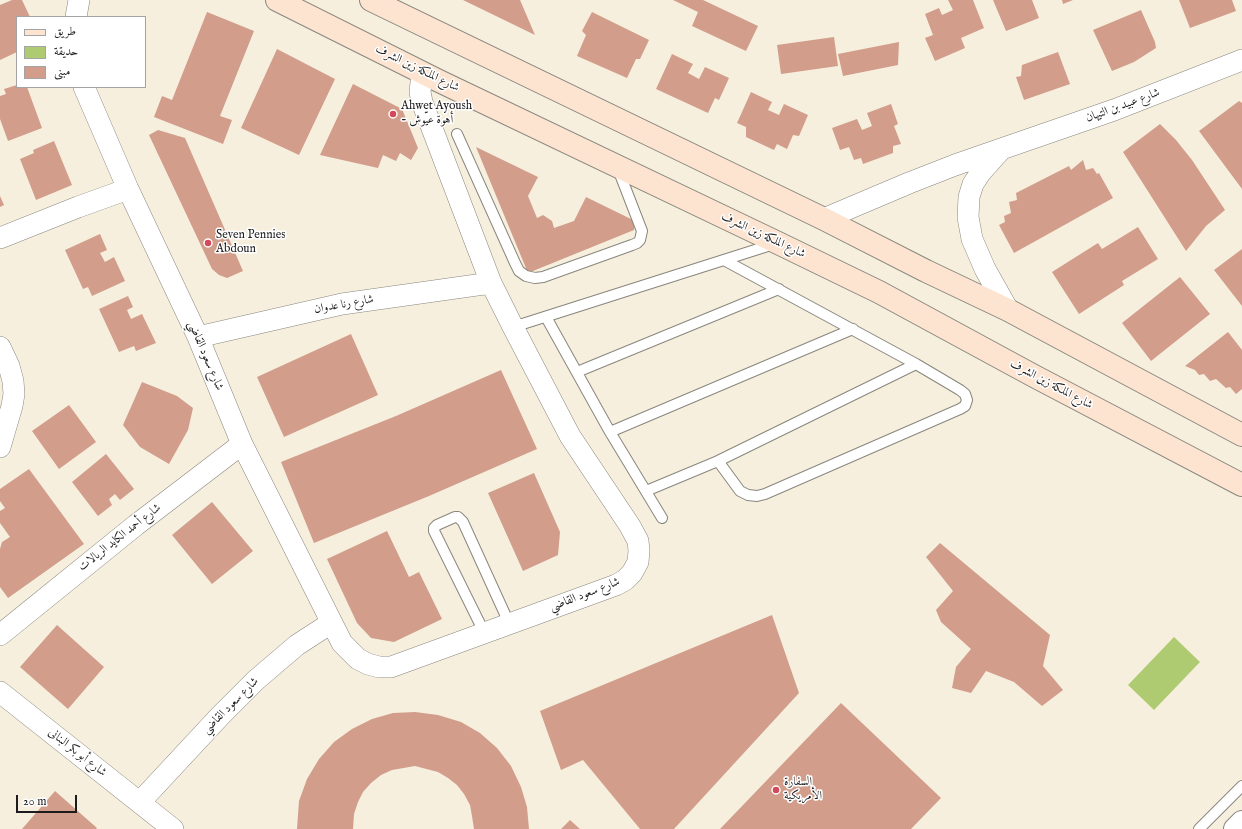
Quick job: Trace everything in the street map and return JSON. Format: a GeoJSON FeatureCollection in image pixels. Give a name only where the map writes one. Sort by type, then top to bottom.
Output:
{"type":"FeatureCollection","features":[{"type":"Feature","properties":{"kind":"main road","name":"شارع الملكة زين الشرف"},"geometry":{"type":"LineString","coordinates":[[277,0],[422,73],[617,165],[879,292],[1034,376],[1242,485]]}},
{"type":"Feature","properties":{"kind":"main road"},"geometry":{"type":"LineString","coordinates":[[371,0],[824,219],[926,271],[1008,310],[1242,435]]}},
{"type":"Feature","properties":{"kind":"street"},"geometry":{"type":"LineString","coordinates":[[76,16],[79,0]]}},
{"type":"Feature","properties":{"kind":"street","name":"شارع عبيد بن التيهان"},"geometry":{"type":"LineString","coordinates":[[824,219],[955,165],[1114,110],[1242,60]]}},
{"type":"Feature","properties":{"kind":"street","name":"شارع سعود القاضي"},"geometry":{"type":"LineString","coordinates":[[84,88],[128,189],[198,337],[242,444],[342,643],[358,659],[368,664],[379,667],[391,667],[616,585],[625,580],[632,573],[638,562],[639,552],[638,541],[630,526],[570,436],[491,282],[422,102],[420,92],[422,73]]}},
{"type":"Feature","properties":{"kind":"street","name":"شارع عبيد بن التيهان"},"geometry":{"type":"LineString","coordinates":[[1002,150],[981,172],[973,184],[969,197],[968,217],[972,239],[984,269],[1008,310]]}},
{"type":"Feature","properties":{"kind":"street"},"geometry":{"type":"LineString","coordinates":[[0,238],[128,189]]}},
{"type":"Feature","properties":{"kind":"street","name":"شارع رنا عدوان"},"geometry":{"type":"LineString","coordinates":[[198,337],[342,304],[491,282]]}},
{"type":"Feature","properties":{"kind":"street"},"geometry":{"type":"LineString","coordinates":[[0,347],[9,366],[13,381],[14,394],[0,447]]}},
{"type":"Feature","properties":{"kind":"street","name":"شارع أحمد الكايد الريالات"},"geometry":{"type":"LineString","coordinates":[[0,635],[136,525],[242,444]]}},
{"type":"Feature","properties":{"kind":"street","name":"شارع سعود القاضي"},"geometry":{"type":"LineString","coordinates":[[140,802],[220,716],[256,680],[297,645],[332,623]]}},
{"type":"Feature","properties":{"kind":"street","name":"شارع أبو بكر البنانى"},"geometry":{"type":"LineString","coordinates":[[0,692],[173,829]]}},
{"type":"Feature","properties":{"kind":"street"},"geometry":{"type":"LineString","coordinates":[[1235,829],[1242,822]]}},
{"type":"Feature","properties":{"kind":"lane"},"geometry":{"type":"LineString","coordinates":[[457,134],[519,271],[526,276],[535,278],[543,277],[632,245],[640,240],[642,231],[617,165]]}},
{"type":"Feature","properties":{"kind":"lane"},"geometry":{"type":"LineString","coordinates":[[513,327],[778,243]]}},
{"type":"Feature","properties":{"kind":"lane"},"geometry":{"type":"LineString","coordinates":[[718,460],[740,490],[748,495],[757,496],[766,494],[960,409],[965,406],[967,400],[965,394],[916,364],[724,260]]}},
{"type":"Feature","properties":{"kind":"lane"},"geometry":{"type":"LineString","coordinates":[[577,372],[779,289]]}},
{"type":"Feature","properties":{"kind":"lane"},"geometry":{"type":"LineString","coordinates":[[546,317],[610,432],[662,518]]}},
{"type":"Feature","properties":{"kind":"lane"},"geometry":{"type":"LineString","coordinates":[[610,432],[853,329]]}},
{"type":"Feature","properties":{"kind":"lane"},"geometry":{"type":"LineString","coordinates":[[646,491],[718,460],[916,364]]}},
{"type":"Feature","properties":{"kind":"lane"},"geometry":{"type":"LineString","coordinates":[[484,632],[434,531],[434,528],[437,525],[455,517],[463,522],[509,623]]}},
{"type":"Feature","properties":{"kind":"lane"},"geometry":{"type":"LineString","coordinates":[[1199,829],[1242,786]]}},
{"type":"Feature","properties":{"kind":"green space"},"geometry":{"type":"Polygon","coordinates":[[[1174,637],[1200,662],[1154,710],[1128,685],[1174,637]]]}},
{"type":"Feature","properties":{"kind":"building"},"geometry":{"type":"Polygon","coordinates":[[[12,0],[22,0],[30,16],[16,16],[16,52],[0,60],[0,5],[12,0]]]}},
{"type":"Feature","properties":{"kind":"building"},"geometry":{"type":"Polygon","coordinates":[[[463,0],[520,0],[535,35],[463,0]]]}},
{"type":"Feature","properties":{"kind":"building"},"geometry":{"type":"Polygon","coordinates":[[[673,0],[703,0],[758,26],[746,51],[692,26],[698,12],[673,0]]]}},
{"type":"Feature","properties":{"kind":"building"},"geometry":{"type":"Polygon","coordinates":[[[948,0],[973,0],[984,28],[961,38],[965,48],[935,61],[925,38],[933,35],[925,14],[939,8],[942,15],[953,10],[948,0]]]}},
{"type":"Feature","properties":{"kind":"building"},"geometry":{"type":"Polygon","coordinates":[[[993,0],[1032,0],[1039,18],[1006,31],[993,0]]]}},
{"type":"Feature","properties":{"kind":"building"},"geometry":{"type":"Polygon","coordinates":[[[1062,0],[1073,0],[1063,4],[1062,0]]]}},
{"type":"Feature","properties":{"kind":"building"},"geometry":{"type":"Polygon","coordinates":[[[1179,0],[1232,0],[1236,11],[1190,28],[1179,0]]]}},
{"type":"Feature","properties":{"kind":"building"},"geometry":{"type":"Polygon","coordinates":[[[1141,10],[1155,42],[1156,48],[1134,62],[1112,71],[1093,30],[1141,10]]]}},
{"type":"Feature","properties":{"kind":"building"},"geometry":{"type":"Polygon","coordinates":[[[207,12],[254,31],[220,116],[232,120],[223,144],[154,117],[162,96],[172,100],[207,12]]]}},
{"type":"Feature","properties":{"kind":"building"},"geometry":{"type":"Polygon","coordinates":[[[592,12],[649,40],[640,59],[636,59],[627,78],[577,56],[586,35],[582,31],[592,12]]]}},
{"type":"Feature","properties":{"kind":"building"},"geometry":{"type":"Polygon","coordinates":[[[834,37],[838,66],[781,74],[777,45],[834,37]]]}},
{"type":"Feature","properties":{"kind":"building"},"geometry":{"type":"Polygon","coordinates":[[[899,42],[898,65],[843,76],[838,54],[899,42]]]}},
{"type":"Feature","properties":{"kind":"building"},"geometry":{"type":"Polygon","coordinates":[[[277,49],[335,79],[299,155],[241,128],[277,49]]]}},
{"type":"Feature","properties":{"kind":"building"},"geometry":{"type":"Polygon","coordinates":[[[1058,52],[1070,84],[1024,100],[1016,77],[1021,76],[1022,65],[1058,52]]]}},
{"type":"Feature","properties":{"kind":"building"},"geometry":{"type":"Polygon","coordinates":[[[672,54],[693,64],[688,73],[699,79],[705,67],[729,78],[719,100],[715,98],[708,113],[656,89],[672,54]]]}},
{"type":"Feature","properties":{"kind":"building"},"geometry":{"type":"Polygon","coordinates":[[[353,84],[402,109],[418,148],[411,160],[400,153],[396,161],[383,155],[378,168],[320,155],[353,84]]]}},
{"type":"Feature","properties":{"kind":"building"},"geometry":{"type":"Polygon","coordinates":[[[16,85],[16,88],[27,88],[42,128],[8,141],[0,119],[0,96],[6,94],[4,89],[16,85]]]}},
{"type":"Feature","properties":{"kind":"building"},"geometry":{"type":"Polygon","coordinates":[[[751,92],[772,102],[768,110],[779,115],[784,104],[808,115],[799,136],[793,135],[787,149],[777,144],[774,150],[746,137],[746,127],[737,123],[751,92]]]}},
{"type":"Feature","properties":{"kind":"building"},"geometry":{"type":"Polygon","coordinates":[[[1239,101],[1242,103],[1242,189],[1199,131],[1239,101]]]}},
{"type":"Feature","properties":{"kind":"building"},"geometry":{"type":"Polygon","coordinates":[[[891,104],[898,124],[894,126],[901,144],[893,146],[893,153],[863,164],[861,158],[854,160],[849,147],[840,150],[832,128],[857,119],[862,130],[872,126],[867,113],[891,104]]]}},
{"type":"Feature","properties":{"kind":"building"},"geometry":{"type":"Polygon","coordinates":[[[1160,124],[1176,140],[1192,160],[1225,210],[1206,226],[1186,251],[1123,152],[1160,124]]]}},
{"type":"Feature","properties":{"kind":"building"},"geometry":{"type":"Polygon","coordinates":[[[158,130],[185,138],[243,271],[227,278],[219,275],[212,269],[149,135],[158,130]]]}},
{"type":"Feature","properties":{"kind":"building"},"geometry":{"type":"Polygon","coordinates":[[[54,141],[72,185],[36,200],[20,159],[34,153],[33,150],[54,141]]]}},
{"type":"Feature","properties":{"kind":"building"},"geometry":{"type":"Polygon","coordinates":[[[476,147],[538,177],[528,196],[537,218],[543,215],[552,221],[554,228],[574,221],[586,197],[635,221],[634,230],[528,273],[476,147]]]}},
{"type":"Feature","properties":{"kind":"building"},"geometry":{"type":"Polygon","coordinates":[[[1083,160],[1086,170],[1093,168],[1097,174],[1099,173],[1113,198],[1014,253],[999,225],[1005,222],[1004,216],[1011,213],[1009,202],[1017,200],[1016,193],[1069,166],[1071,170],[1083,160]]]}},
{"type":"Feature","properties":{"kind":"building"},"geometry":{"type":"Polygon","coordinates":[[[0,196],[4,205],[0,207],[0,196]]]}},
{"type":"Feature","properties":{"kind":"building"},"geometry":{"type":"Polygon","coordinates":[[[1138,227],[1158,259],[1122,281],[1124,285],[1079,314],[1052,272],[1098,243],[1102,249],[1138,227]]]}},
{"type":"Feature","properties":{"kind":"building"},"geometry":{"type":"Polygon","coordinates":[[[100,234],[107,250],[100,253],[105,262],[114,257],[125,281],[92,296],[88,287],[83,289],[65,250],[100,234]]]}},
{"type":"Feature","properties":{"kind":"building"},"geometry":{"type":"Polygon","coordinates":[[[1242,249],[1242,306],[1214,270],[1242,249]]]}},
{"type":"Feature","properties":{"kind":"building"},"geometry":{"type":"Polygon","coordinates":[[[1180,277],[1210,314],[1151,361],[1122,323],[1180,277]]]}},
{"type":"Feature","properties":{"kind":"building"},"geometry":{"type":"Polygon","coordinates":[[[128,296],[133,307],[127,310],[131,319],[142,314],[156,343],[136,351],[134,346],[119,352],[99,309],[128,296]]]}},
{"type":"Feature","properties":{"kind":"building"},"geometry":{"type":"Polygon","coordinates":[[[1228,332],[1242,350],[1242,389],[1236,394],[1230,387],[1226,388],[1216,379],[1210,381],[1204,374],[1199,375],[1195,370],[1185,366],[1228,332]]]}},
{"type":"Feature","properties":{"kind":"building"},"geometry":{"type":"Polygon","coordinates":[[[351,334],[378,395],[284,437],[257,377],[351,334]]]}},
{"type":"Feature","properties":{"kind":"building"},"geometry":{"type":"Polygon","coordinates":[[[501,370],[537,449],[429,496],[314,543],[281,462],[396,416],[501,370]]]}},
{"type":"Feature","properties":{"kind":"building"},"geometry":{"type":"Polygon","coordinates":[[[142,382],[177,396],[193,408],[188,430],[169,464],[140,447],[123,425],[142,382]]]}},
{"type":"Feature","properties":{"kind":"building"},"geometry":{"type":"Polygon","coordinates":[[[69,405],[96,442],[59,469],[32,431],[69,405]]]}},
{"type":"Feature","properties":{"kind":"building"},"geometry":{"type":"Polygon","coordinates":[[[106,454],[134,489],[120,500],[115,494],[109,499],[112,505],[98,516],[72,482],[106,454]]]}},
{"type":"Feature","properties":{"kind":"building"},"geometry":{"type":"Polygon","coordinates":[[[29,469],[84,544],[8,598],[0,587],[0,549],[2,542],[10,537],[0,523],[0,511],[5,508],[0,501],[0,489],[29,469]]]}},
{"type":"Feature","properties":{"kind":"building"},"geometry":{"type":"Polygon","coordinates":[[[534,473],[560,532],[558,555],[523,571],[488,493],[534,473]]]}},
{"type":"Feature","properties":{"kind":"building"},"geometry":{"type":"Polygon","coordinates":[[[212,502],[253,551],[212,584],[172,535],[212,502]]]}},
{"type":"Feature","properties":{"kind":"building"},"geometry":{"type":"Polygon","coordinates":[[[387,531],[409,577],[419,572],[442,619],[394,642],[371,638],[357,623],[327,559],[387,531]]]}},
{"type":"Feature","properties":{"kind":"building"},"geometry":{"type":"Polygon","coordinates":[[[940,543],[1050,635],[1043,666],[1063,690],[1042,706],[1014,682],[986,671],[971,693],[952,688],[956,667],[971,649],[941,622],[936,610],[953,591],[926,557],[940,543]]]}},
{"type":"Feature","properties":{"kind":"building"},"geometry":{"type":"Polygon","coordinates":[[[772,615],[799,693],[674,829],[640,829],[583,760],[561,770],[540,711],[772,615]]]}},
{"type":"Feature","properties":{"kind":"building"},"geometry":{"type":"Polygon","coordinates":[[[57,625],[104,667],[68,709],[20,667],[57,625]]]}},
{"type":"Feature","properties":{"kind":"building"},"geometry":{"type":"Polygon","coordinates":[[[841,703],[941,798],[911,829],[720,829],[841,703]]]}},
{"type":"Feature","properties":{"kind":"building"},"geometry":{"type":"Polygon","coordinates":[[[415,712],[438,715],[461,722],[480,733],[497,748],[511,766],[521,787],[527,807],[529,829],[474,829],[470,805],[457,785],[438,772],[415,766],[392,770],[381,775],[371,783],[363,792],[358,802],[354,814],[353,829],[297,829],[299,801],[307,779],[319,759],[334,742],[352,729],[372,719],[393,713],[415,712]]]}},
{"type":"Feature","properties":{"kind":"building"},"geometry":{"type":"Polygon","coordinates":[[[55,791],[97,828],[22,829],[55,791]]]}},
{"type":"Feature","properties":{"kind":"building"},"geometry":{"type":"Polygon","coordinates":[[[570,820],[580,829],[561,829],[570,820]]]}},
{"type":"Feature","properties":{"kind":"place","name":"Ahwet Ayoush - أهوة عيّوش"},"geometry":{"type":"Point","coordinates":[393,114]}},
{"type":"Feature","properties":{"kind":"place","name":"Seven Pennies Abdoun"},"geometry":{"type":"Point","coordinates":[208,243]}},
{"type":"Feature","properties":{"kind":"place","name":"السفارة الأمريكية"},"geometry":{"type":"Point","coordinates":[776,790]}}]}
